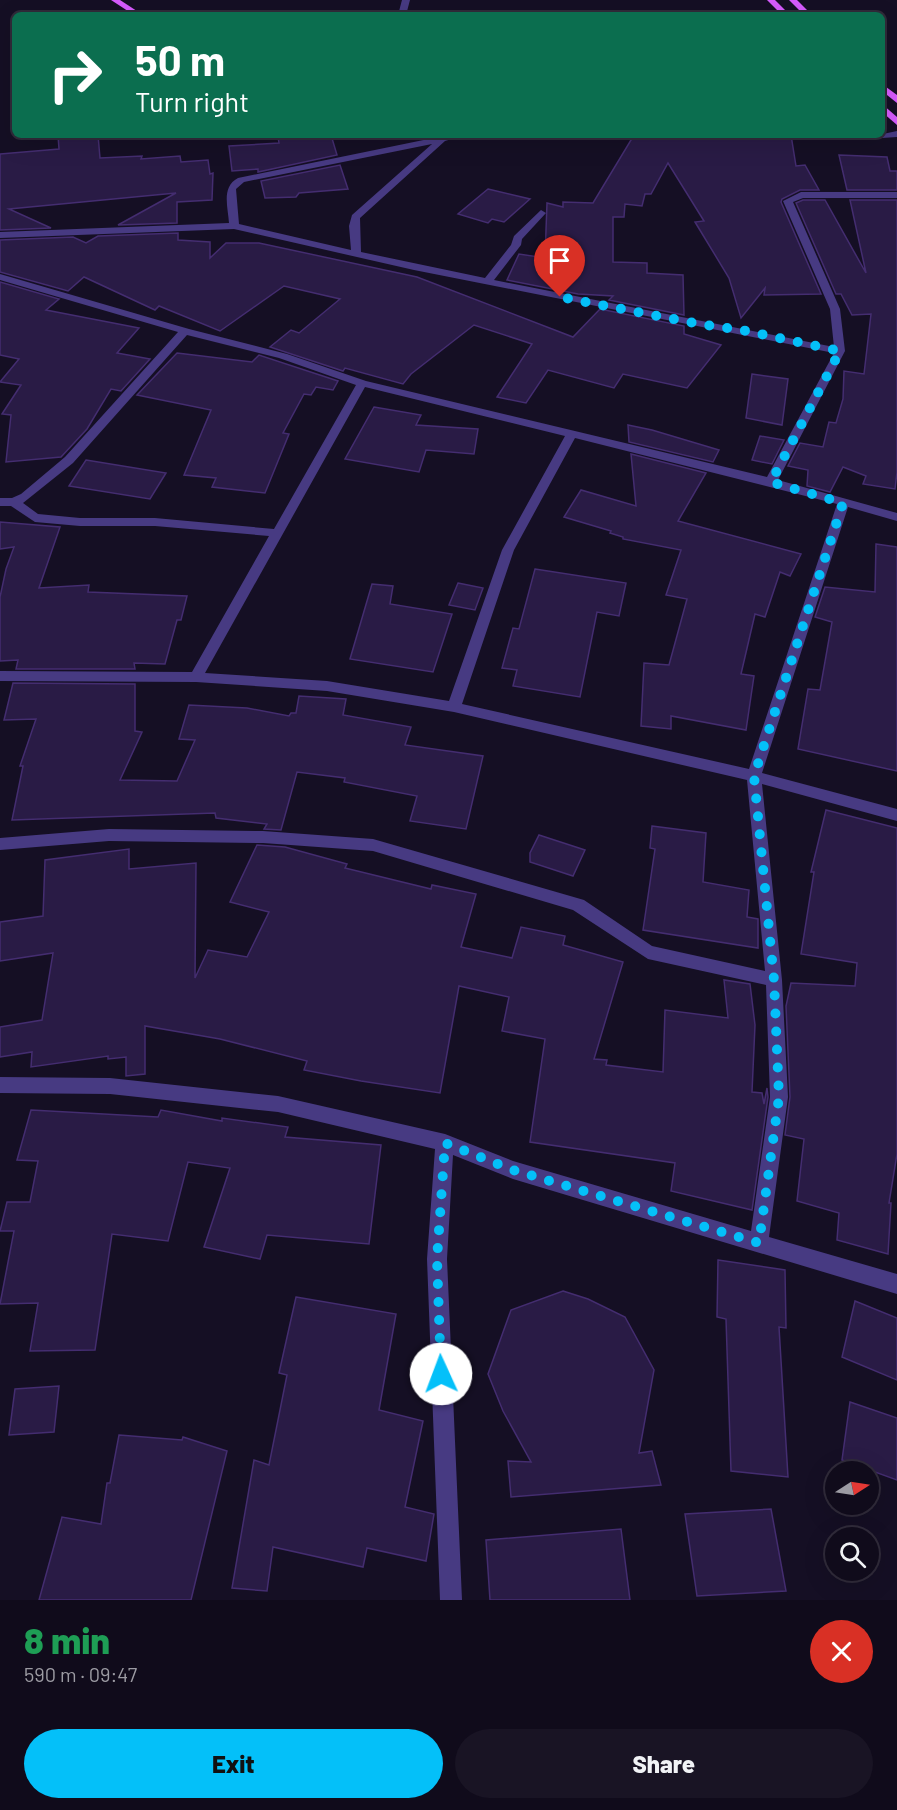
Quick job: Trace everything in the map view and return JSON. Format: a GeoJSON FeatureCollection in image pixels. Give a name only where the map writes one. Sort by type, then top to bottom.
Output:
{"type":"FeatureCollection","features":[{"type":"Feature","properties":{"kind":"main road"},"geometry":{"type":"LineString","coordinates":[[115,0],[134,12]]}},
{"type":"Feature","properties":{"kind":"main road"},"geometry":{"type":"LineString","coordinates":[[771,0],[783,12]]}},
{"type":"Feature","properties":{"kind":"main road"},"geometry":{"type":"LineString","coordinates":[[792,0],[805,12]]}},
{"type":"Feature","properties":{"kind":"main road"},"geometry":{"type":"LineString","coordinates":[[885,110],[897,122]]}},
{"type":"Feature","properties":{"kind":"street"},"geometry":{"type":"LineString","coordinates":[[234,226],[231,189],[233,184],[241,180],[446,138]]}},
{"type":"Feature","properties":{"kind":"street"},"geometry":{"type":"LineString","coordinates":[[356,255],[354,226],[356,217],[441,139]]}},
{"type":"Feature","properties":{"kind":"street"},"geometry":{"type":"LineString","coordinates":[[771,482],[840,351],[835,309],[788,201],[801,195],[897,195]]}},
{"type":"Feature","properties":{"kind":"street"},"geometry":{"type":"LineString","coordinates":[[489,280],[516,245],[517,238],[541,213]]}},
{"type":"Feature","properties":{"kind":"street"},"geometry":{"type":"LineString","coordinates":[[0,235],[44,231],[234,226],[304,240],[356,255],[840,351]]}},
{"type":"Feature","properties":{"kind":"street"},"geometry":{"type":"LineString","coordinates":[[0,277],[185,331],[284,356],[362,383],[771,482],[897,517]]}},
{"type":"Feature","properties":{"kind":"street"},"geometry":{"type":"LineString","coordinates":[[0,502],[14,501],[33,492],[69,460],[185,331]]}},
{"type":"Feature","properties":{"kind":"street"},"geometry":{"type":"LineString","coordinates":[[196,677],[362,383]]}},
{"type":"Feature","properties":{"kind":"street"},"geometry":{"type":"LineString","coordinates":[[454,707],[508,550],[571,435]]}},
{"type":"Feature","properties":{"kind":"street"},"geometry":{"type":"LineString","coordinates":[[14,501],[35,518],[80,522],[155,522],[277,533]]}},
{"type":"Feature","properties":{"kind":"street"},"geometry":{"type":"LineString","coordinates":[[759,1243],[779,1097],[774,980],[754,776],[843,503]]}},
{"type":"Feature","properties":{"kind":"street"},"geometry":{"type":"LineString","coordinates":[[0,676],[196,677],[327,686],[454,707],[754,776],[897,815]]}},
{"type":"Feature","properties":{"kind":"street"},"geometry":{"type":"LineString","coordinates":[[0,844],[109,835],[263,837],[373,845],[578,905],[648,952],[774,980]]}},
{"type":"Feature","properties":{"kind":"street"},"geometry":{"type":"LineString","coordinates":[[0,1085],[110,1086],[278,1104],[445,1143],[513,1170],[897,1284]]}},
{"type":"Feature","properties":{"kind":"street"},"geometry":{"type":"LineString","coordinates":[[445,1143],[437,1259],[451,1600]]}},
{"type":"Feature","properties":{"kind":"building"},"geometry":{"type":"Polygon","coordinates":[[[58,138],[98,138],[100,158],[142,156],[141,159],[180,156],[181,162],[208,160],[210,174],[213,173],[212,200],[177,202],[177,223],[118,225],[176,193],[9,209],[51,228],[0,230],[0,154],[59,149],[58,138]]]}},
{"type":"Feature","properties":{"kind":"building"},"geometry":{"type":"Polygon","coordinates":[[[278,138],[332,138],[337,155],[258,172],[258,169],[232,171],[229,146],[279,143],[278,138]]]}},
{"type":"Feature","properties":{"kind":"building"},"geometry":{"type":"Polygon","coordinates":[[[632,138],[791,138],[796,166],[805,165],[819,190],[800,190],[782,199],[781,202],[821,294],[764,295],[765,288],[741,318],[729,278],[695,222],[704,221],[668,163],[651,194],[645,194],[642,206],[625,204],[624,217],[613,217],[613,262],[647,263],[647,273],[683,275],[684,315],[609,300],[613,296],[578,294],[507,280],[519,254],[545,258],[547,203],[563,207],[563,202],[593,203],[632,138]]]}},
{"type":"Feature","properties":{"kind":"building"},"geometry":{"type":"Polygon","coordinates":[[[839,155],[887,157],[890,171],[897,171],[897,190],[847,190],[839,155]]]}},
{"type":"Feature","properties":{"kind":"building"},"geometry":{"type":"Polygon","coordinates":[[[340,165],[348,189],[299,193],[296,197],[265,198],[261,181],[340,165]]]}},
{"type":"Feature","properties":{"kind":"building"},"geometry":{"type":"Polygon","coordinates":[[[488,189],[530,199],[504,222],[492,219],[488,223],[458,214],[488,189]]]}},
{"type":"Feature","properties":{"kind":"building"},"geometry":{"type":"Polygon","coordinates":[[[803,200],[825,200],[866,273],[850,200],[897,200],[897,472],[895,489],[863,484],[866,476],[843,467],[830,492],[807,486],[808,470],[788,466],[800,443],[823,447],[829,422],[836,423],[843,399],[844,371],[864,374],[871,314],[852,315],[841,294],[836,294],[796,203],[803,200]]]}},
{"type":"Feature","properties":{"kind":"building"},"geometry":{"type":"Polygon","coordinates":[[[178,233],[178,240],[210,242],[210,258],[226,243],[259,243],[417,277],[573,337],[600,309],[684,326],[684,334],[721,345],[687,388],[623,374],[614,388],[548,370],[526,403],[497,397],[532,344],[474,325],[411,374],[403,384],[345,368],[343,371],[270,347],[291,330],[299,333],[340,299],[284,286],[220,331],[159,306],[155,310],[84,277],[68,291],[0,272],[0,240],[73,237],[86,243],[98,236],[178,233]]]}},
{"type":"Feature","properties":{"kind":"building"},"geometry":{"type":"Polygon","coordinates":[[[0,282],[59,299],[46,310],[139,328],[117,353],[150,359],[121,391],[111,389],[87,429],[61,457],[6,462],[11,415],[2,414],[21,385],[0,382],[19,359],[0,355],[0,282]]]}},
{"type":"Feature","properties":{"kind":"building"},"geometry":{"type":"Polygon","coordinates":[[[177,353],[252,362],[259,355],[338,381],[333,390],[316,387],[311,395],[304,394],[283,433],[289,434],[265,493],[212,487],[216,478],[184,475],[211,410],[137,395],[177,353]]]}},
{"type":"Feature","properties":{"kind":"building"},"geometry":{"type":"Polygon","coordinates":[[[752,374],[788,379],[782,425],[746,418],[752,374]]]}},
{"type":"Feature","properties":{"kind":"building"},"geometry":{"type":"Polygon","coordinates":[[[374,407],[421,415],[416,425],[478,429],[474,454],[426,450],[419,472],[345,459],[374,407]]]}},
{"type":"Feature","properties":{"kind":"building"},"geometry":{"type":"Polygon","coordinates":[[[628,425],[719,450],[713,462],[629,442],[628,425]]]}},
{"type":"Feature","properties":{"kind":"building"},"geometry":{"type":"Polygon","coordinates":[[[760,436],[784,440],[772,464],[752,460],[760,436]]]}},
{"type":"Feature","properties":{"kind":"building"},"geometry":{"type":"Polygon","coordinates":[[[631,454],[706,473],[678,521],[801,554],[790,576],[780,572],[765,617],[755,614],[741,674],[754,676],[746,730],[671,716],[671,729],[641,726],[644,663],[669,665],[687,599],[666,595],[681,550],[623,539],[623,537],[610,533],[611,531],[564,517],[581,490],[636,506],[631,454]]]}},
{"type":"Feature","properties":{"kind":"building"},"geometry":{"type":"Polygon","coordinates":[[[86,460],[166,473],[150,499],[69,486],[86,460]]]}},
{"type":"Feature","properties":{"kind":"building"},"geometry":{"type":"Polygon","coordinates":[[[0,522],[60,527],[39,588],[89,585],[88,592],[187,596],[181,620],[177,620],[165,664],[134,663],[135,669],[16,669],[18,660],[0,661],[0,597],[14,547],[0,549],[0,522]]]}},
{"type":"Feature","properties":{"kind":"building"},"geometry":{"type":"Polygon","coordinates":[[[876,544],[897,547],[897,771],[798,749],[808,689],[820,690],[832,622],[815,617],[825,587],[875,592],[876,544]]]}},
{"type":"Feature","properties":{"kind":"building"},"geometry":{"type":"Polygon","coordinates":[[[535,569],[626,583],[619,616],[597,612],[580,697],[513,686],[517,670],[502,668],[513,628],[519,629],[535,569]]]}},
{"type":"Feature","properties":{"kind":"building"},"geometry":{"type":"Polygon","coordinates":[[[458,583],[483,588],[475,610],[449,605],[458,583]]]}},
{"type":"Feature","properties":{"kind":"building"},"geometry":{"type":"Polygon","coordinates":[[[372,584],[393,586],[390,604],[452,614],[433,672],[350,659],[372,584]]]}},
{"type":"Feature","properties":{"kind":"building"},"geometry":{"type":"Polygon","coordinates":[[[13,683],[135,684],[135,731],[142,732],[120,780],[177,781],[195,740],[179,739],[189,705],[247,708],[289,716],[291,713],[296,713],[299,696],[346,699],[343,715],[411,727],[405,745],[483,756],[466,829],[410,821],[417,796],[344,782],[345,778],[297,772],[281,830],[264,829],[267,824],[216,818],[215,813],[12,820],[23,766],[20,766],[36,719],[4,720],[13,683]]]}},
{"type":"Feature","properties":{"kind":"building"},"geometry":{"type":"Polygon","coordinates":[[[826,810],[897,828],[897,1154],[889,1203],[891,1203],[888,1254],[837,1240],[839,1213],[797,1201],[804,1139],[785,1135],[790,1097],[786,1006],[791,983],[855,986],[857,963],[801,954],[814,872],[811,872],[826,810]]]}},
{"type":"Feature","properties":{"kind":"building"},"geometry":{"type":"Polygon","coordinates":[[[652,826],[706,833],[703,882],[749,890],[747,917],[758,919],[758,948],[643,930],[655,849],[650,848],[652,826]]]}},
{"type":"Feature","properties":{"kind":"building"},"geometry":{"type":"Polygon","coordinates":[[[539,835],[585,850],[573,876],[530,862],[530,853],[539,835]]]}},
{"type":"Feature","properties":{"kind":"building"},"geometry":{"type":"Polygon","coordinates":[[[257,845],[285,847],[347,864],[345,868],[431,889],[432,885],[476,894],[461,947],[512,958],[521,927],[565,936],[563,945],[623,962],[594,1059],[607,1060],[606,1065],[663,1072],[665,1010],[728,1018],[724,980],[750,984],[755,1025],[752,1092],[762,1093],[764,1104],[767,1088],[768,1097],[752,1210],[671,1191],[675,1163],[530,1142],[545,1039],[502,1031],[509,997],[459,986],[440,1093],[304,1070],[307,1061],[220,1039],[145,1026],[145,1074],[126,1076],[126,1057],[108,1059],[108,1056],[31,1067],[32,1052],[0,1057],[0,1027],[42,1020],[53,953],[0,961],[0,922],[43,916],[45,860],[129,849],[129,869],[196,863],[195,978],[208,950],[247,957],[269,912],[230,902],[257,845]]]}},
{"type":"Feature","properties":{"kind":"building"},"geometry":{"type":"Polygon","coordinates":[[[31,1110],[158,1117],[161,1110],[222,1121],[222,1118],[288,1127],[285,1137],[381,1145],[369,1244],[267,1235],[260,1259],[204,1247],[230,1168],[188,1162],[168,1241],[112,1234],[95,1350],[30,1351],[38,1303],[0,1304],[14,1231],[0,1231],[7,1202],[30,1202],[38,1161],[17,1160],[31,1110]]]}},
{"type":"Feature","properties":{"kind":"building"},"geometry":{"type":"Polygon","coordinates":[[[718,1260],[785,1270],[786,1328],[779,1327],[788,1477],[731,1471],[726,1319],[717,1317],[718,1260]]]}},
{"type":"Feature","properties":{"kind":"building"},"geometry":{"type":"Polygon","coordinates":[[[563,1291],[588,1299],[625,1317],[654,1370],[639,1453],[652,1451],[661,1485],[511,1497],[508,1461],[531,1462],[503,1411],[488,1374],[511,1310],[563,1291]]]}},
{"type":"Feature","properties":{"kind":"building"},"geometry":{"type":"Polygon","coordinates":[[[296,1297],[396,1314],[379,1410],[423,1421],[405,1507],[434,1514],[426,1561],[367,1548],[363,1567],[273,1547],[267,1591],[232,1588],[254,1460],[269,1465],[287,1375],[279,1373],[296,1297]]]}},
{"type":"Feature","properties":{"kind":"building"},"geometry":{"type":"Polygon","coordinates":[[[855,1301],[897,1318],[897,1380],[842,1357],[855,1301]]]}},
{"type":"Feature","properties":{"kind":"building"},"geometry":{"type":"Polygon","coordinates":[[[59,1386],[54,1432],[9,1435],[15,1389],[59,1386]]]}},
{"type":"Feature","properties":{"kind":"building"},"geometry":{"type":"Polygon","coordinates":[[[850,1402],[897,1418],[897,1480],[879,1473],[879,1461],[842,1460],[850,1402]]]}},
{"type":"Feature","properties":{"kind":"building"},"geometry":{"type":"Polygon","coordinates":[[[119,1435],[182,1440],[183,1437],[227,1451],[191,1600],[39,1600],[62,1517],[101,1524],[107,1483],[110,1483],[119,1435]]]}},
{"type":"Feature","properties":{"kind":"building"},"geometry":{"type":"Polygon","coordinates":[[[771,1509],[786,1591],[697,1596],[685,1514],[771,1509]]]}},
{"type":"Feature","properties":{"kind":"building"},"geometry":{"type":"Polygon","coordinates":[[[621,1529],[630,1600],[490,1600],[486,1540],[621,1529]]]}},
{"type":"Feature","properties":{"kind":"route"},"geometry":{"type":"LineString","coordinates":[[441,1374],[437,1259],[445,1143],[513,1170],[759,1243],[779,1097],[774,980],[754,776],[843,503],[771,482],[840,351],[742,330],[560,297]]}}]}
